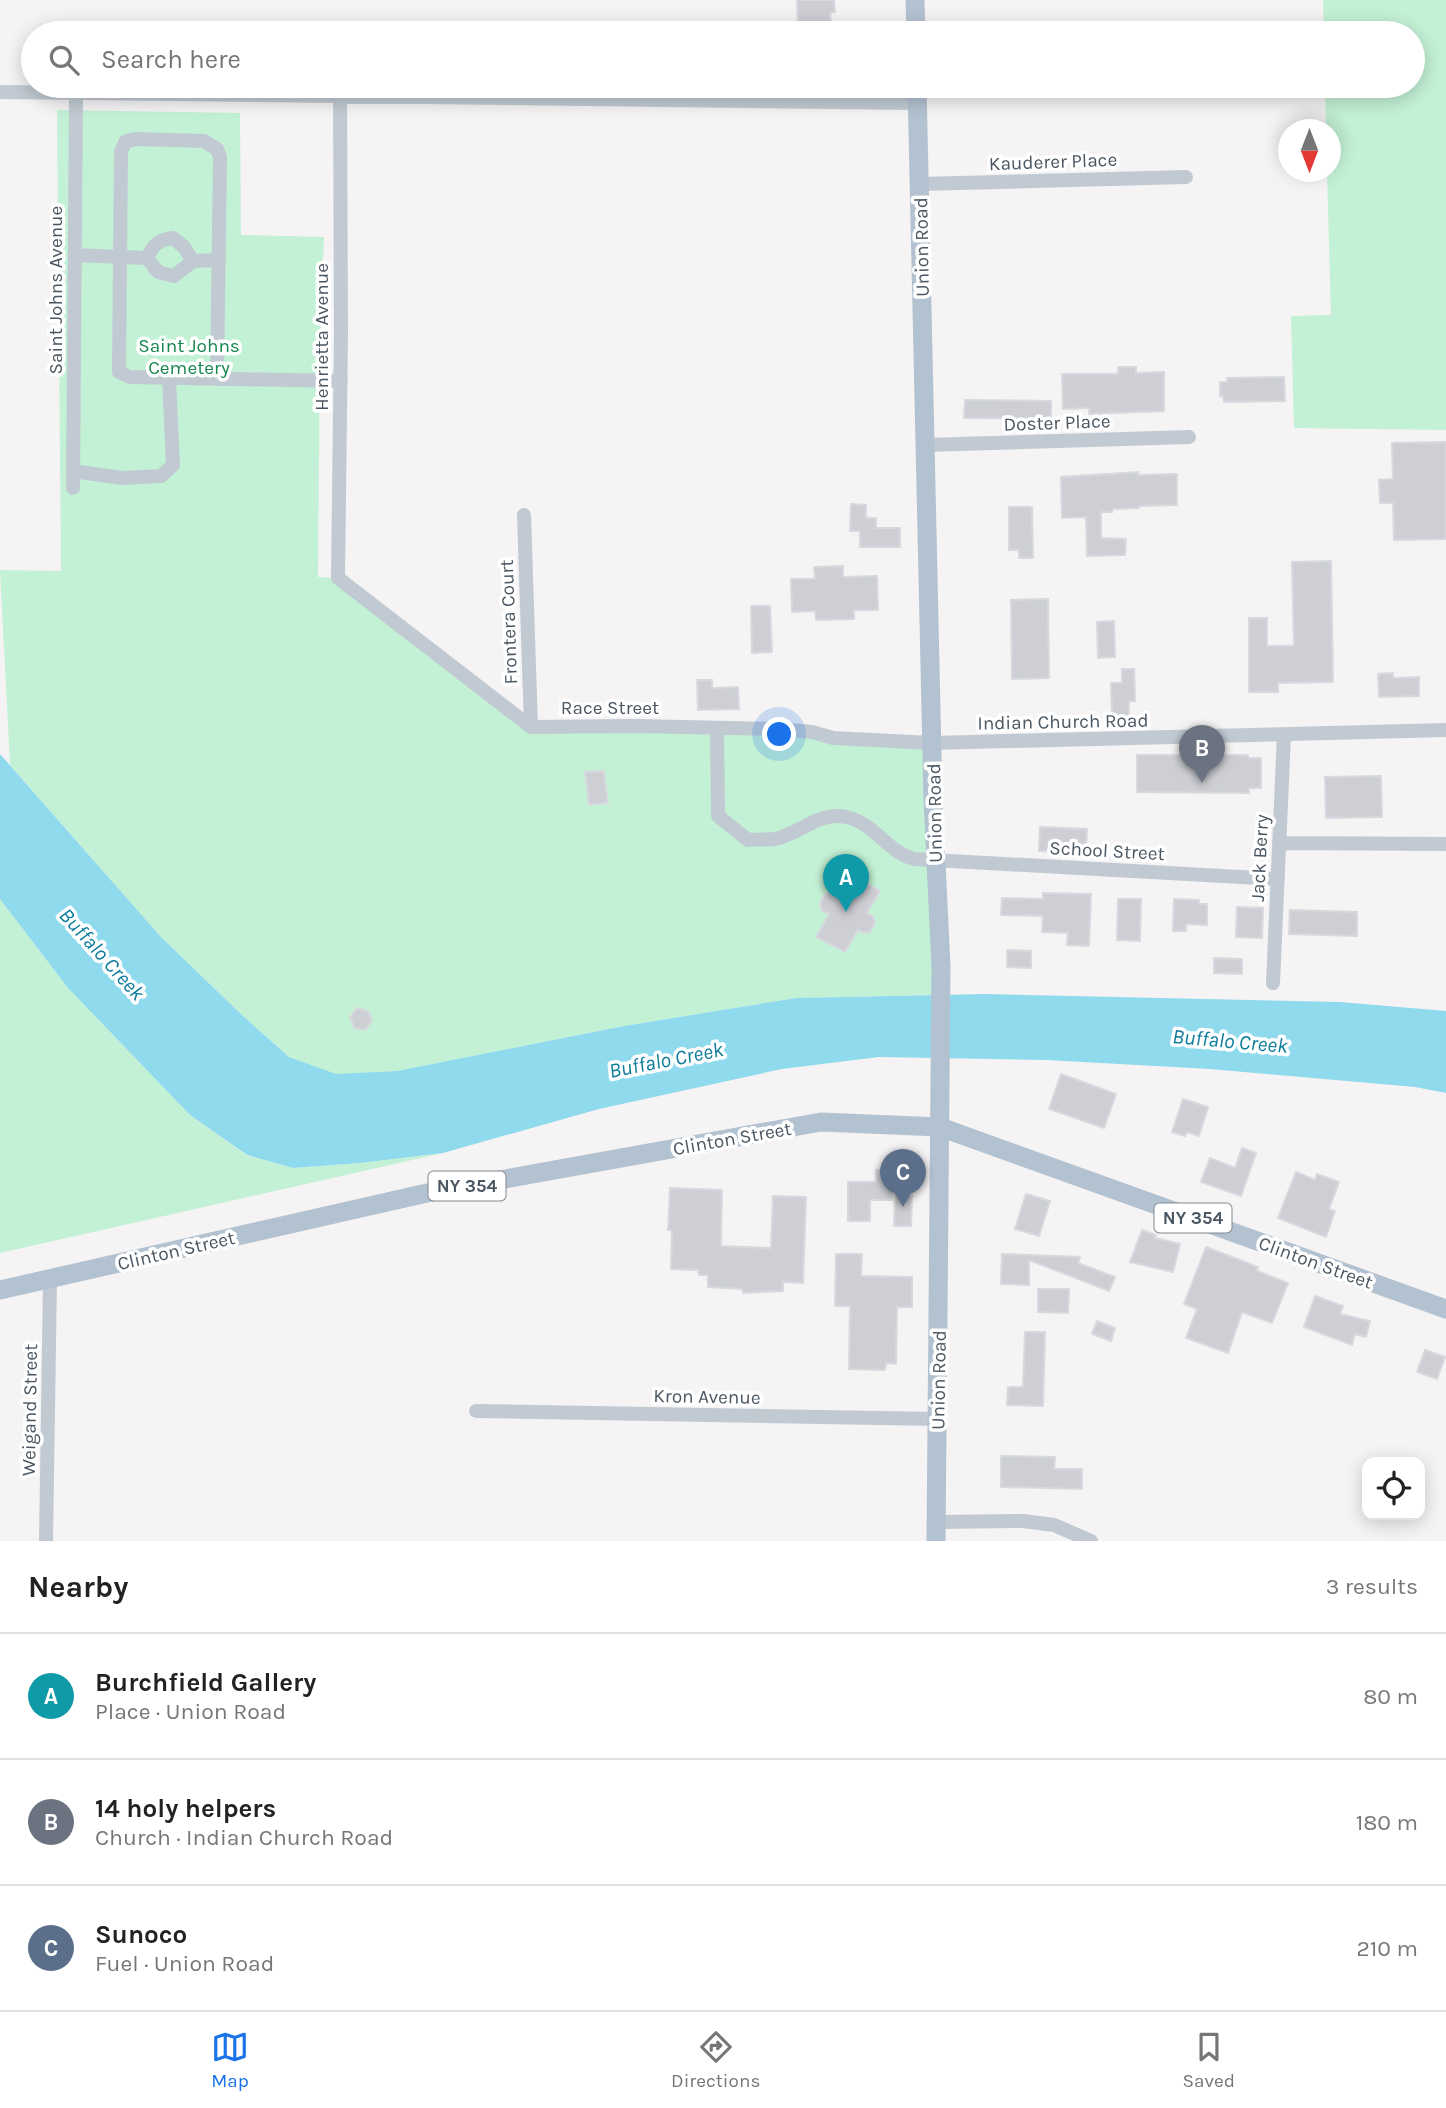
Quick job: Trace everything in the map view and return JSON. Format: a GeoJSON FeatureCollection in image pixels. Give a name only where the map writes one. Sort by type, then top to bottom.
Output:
{"type":"FeatureCollection","features":[{"type":"Feature","properties":{"kind":"main road"},"geometry":{"type":"LineString","coordinates":[[915,0],[916,21]]}},
{"type":"Feature","properties":{"kind":"main road","name":"Union Road"},"geometry":{"type":"LineString","coordinates":[[917,98],[935,860],[941,967],[936,1532]]}},
{"type":"Feature","properties":{"kind":"main road","name":"Clinton Street"},"geometry":{"type":"LineString","coordinates":[[0,1290],[427,1193],[821,1122],[940,1128],[1446,1309]]}},
{"type":"Feature","properties":{"kind":"street"},"geometry":{"type":"LineString","coordinates":[[0,92],[21,92]]}},
{"type":"Feature","properties":{"kind":"street","name":"Saint Johns Avenue"},"geometry":{"type":"LineString","coordinates":[[73,488],[76,98]]}},
{"type":"Feature","properties":{"kind":"street","name":"Henrietta Avenue"},"geometry":{"type":"LineString","coordinates":[[341,98],[338,578],[531,727]]}},
{"type":"Feature","properties":{"kind":"street"},"geometry":{"type":"LineString","coordinates":[[217,379],[220,157],[217,149],[204,141],[135,139],[125,142],[121,152],[119,372],[130,377],[169,377],[217,379],[341,381]]}},
{"type":"Feature","properties":{"kind":"street","name":"Kauderer Place"},"geometry":{"type":"LineString","coordinates":[[920,184],[1186,177]]}},
{"type":"Feature","properties":{"kind":"street"},"geometry":{"type":"LineString","coordinates":[[147,258],[152,247],[162,239],[173,238],[184,247],[193,261]]}},
{"type":"Feature","properties":{"kind":"street"},"geometry":{"type":"LineString","coordinates":[[75,256],[147,258]]}},
{"type":"Feature","properties":{"kind":"street"},"geometry":{"type":"LineString","coordinates":[[147,258],[158,272],[174,276],[193,261],[219,260]]}},
{"type":"Feature","properties":{"kind":"street"},"geometry":{"type":"LineString","coordinates":[[73,471],[122,478],[162,476],[173,465],[169,377]]}},
{"type":"Feature","properties":{"kind":"street","name":"Doster Place"},"geometry":{"type":"LineString","coordinates":[[925,445],[1189,437]]}},
{"type":"Feature","properties":{"kind":"street","name":"Frontera Court"},"geometry":{"type":"LineString","coordinates":[[524,515],[531,727]]}},
{"type":"Feature","properties":{"kind":"street","name":"Race Street"},"geometry":{"type":"LineString","coordinates":[[531,727],[779,729],[812,732],[833,738],[932,743]]}},
{"type":"Feature","properties":{"kind":"street","name":"School Street"},"geometry":{"type":"LineString","coordinates":[[717,728],[718,816],[748,840],[777,838],[814,820],[846,817],[873,829],[890,847],[905,857],[1278,879]]}},
{"type":"Feature","properties":{"kind":"street","name":"Indian Church Road"},"geometry":{"type":"LineString","coordinates":[[932,743],[1446,730]]}},
{"type":"Feature","properties":{"kind":"street","name":"Jack Berry"},"geometry":{"type":"LineString","coordinates":[[1273,983],[1284,735]]}},
{"type":"Feature","properties":{"kind":"street"},"geometry":{"type":"LineString","coordinates":[[1279,843],[1446,844]]}},
{"type":"Feature","properties":{"kind":"street","name":"Weigand Street"},"geometry":{"type":"LineString","coordinates":[[46,1541],[50,1279]]}},
{"type":"Feature","properties":{"kind":"street","name":"Kron Avenue"},"geometry":{"type":"LineString","coordinates":[[476,1411],[938,1419]]}},
{"type":"Feature","properties":{"kind":"street"},"geometry":{"type":"LineString","coordinates":[[936,1532],[1033,1522],[1054,1525],[1091,1541]]}},
{"type":"Feature","properties":{"kind":"green space"},"geometry":{"type":"Polygon","coordinates":[[[1323,0],[1446,0],[1446,430],[1294,428],[1291,316],[1331,315],[1327,182],[1341,182],[1341,119],[1326,119],[1325,98],[1425,98],[1425,21],[1324,21],[1323,0]]]}},
{"type":"Feature","properties":{"kind":"green space","name":"Saint Johns Cemetery"},"geometry":{"type":"Polygon","coordinates":[[[57,110],[240,113],[241,235],[324,237],[320,341],[318,577],[338,578],[531,727],[637,726],[932,743],[937,995],[796,998],[624,1026],[397,1071],[336,1075],[289,1057],[161,937],[10,765],[0,570],[61,571],[57,110]]]}},
{"type":"Feature","properties":{"kind":"green space"},"geometry":{"type":"Polygon","coordinates":[[[0,899],[68,988],[190,1115],[246,1155],[293,1168],[443,1153],[0,1253],[0,899]]]}},
{"type":"Feature","properties":{"kind":"water","name":"Buffalo Creek"},"geometry":{"type":"Polygon","coordinates":[[[0,754],[161,937],[243,1016],[289,1057],[336,1074],[397,1071],[624,1026],[796,998],[985,994],[1340,1002],[1446,1011],[1446,1093],[1415,1087],[1210,1069],[1046,1060],[879,1057],[782,1069],[599,1109],[443,1153],[293,1168],[247,1155],[190,1115],[68,988],[0,899],[0,754]]]}},
{"type":"Feature","properties":{"kind":"building"},"geometry":{"type":"Polygon","coordinates":[[[797,0],[834,0],[835,12],[830,13],[831,21],[798,21],[797,0]]]}},
{"type":"Feature","properties":{"kind":"building"},"geometry":{"type":"Polygon","coordinates":[[[1118,367],[1136,367],[1136,373],[1164,372],[1164,411],[1089,414],[1089,408],[1063,409],[1062,374],[1118,374],[1118,367]]]}},
{"type":"Feature","properties":{"kind":"building"},"geometry":{"type":"Polygon","coordinates":[[[1284,377],[1285,401],[1224,402],[1223,396],[1220,396],[1220,382],[1227,382],[1227,378],[1284,377]]]}},
{"type":"Feature","properties":{"kind":"building"},"geometry":{"type":"Polygon","coordinates":[[[965,400],[1051,401],[1051,419],[964,418],[965,400]]]}},
{"type":"Feature","properties":{"kind":"building"},"geometry":{"type":"Polygon","coordinates":[[[1446,442],[1446,539],[1394,540],[1393,503],[1380,503],[1379,480],[1393,479],[1392,443],[1446,442]]]}},
{"type":"Feature","properties":{"kind":"building"},"geometry":{"type":"Polygon","coordinates":[[[1138,472],[1138,475],[1177,474],[1177,505],[1139,506],[1101,512],[1101,538],[1126,539],[1125,555],[1087,556],[1086,517],[1062,518],[1061,477],[1138,472]]]}},
{"type":"Feature","properties":{"kind":"building"},"geometry":{"type":"Polygon","coordinates":[[[851,504],[866,505],[866,518],[876,518],[876,528],[900,528],[900,547],[860,547],[860,531],[850,531],[851,504]]]}},
{"type":"Feature","properties":{"kind":"building"},"geometry":{"type":"Polygon","coordinates":[[[1009,507],[1032,507],[1033,558],[1019,558],[1019,550],[1009,550],[1009,507]]]}},
{"type":"Feature","properties":{"kind":"building"},"geometry":{"type":"Polygon","coordinates":[[[1331,561],[1333,682],[1278,683],[1278,692],[1249,692],[1249,618],[1267,618],[1267,646],[1294,646],[1292,562],[1331,561]]]}},
{"type":"Feature","properties":{"kind":"building"},"geometry":{"type":"Polygon","coordinates":[[[843,566],[843,577],[877,576],[878,610],[854,610],[854,619],[816,620],[815,611],[792,612],[791,579],[815,579],[814,567],[843,566]]]}},
{"type":"Feature","properties":{"kind":"building"},"geometry":{"type":"Polygon","coordinates":[[[1048,599],[1049,678],[1012,679],[1011,600],[1048,599]]]}},
{"type":"Feature","properties":{"kind":"building"},"geometry":{"type":"Polygon","coordinates":[[[751,606],[770,606],[772,652],[752,653],[751,606]]]}},
{"type":"Feature","properties":{"kind":"building"},"geometry":{"type":"Polygon","coordinates":[[[1114,621],[1115,657],[1098,658],[1097,622],[1114,621]]]}},
{"type":"Feature","properties":{"kind":"building"},"geometry":{"type":"Polygon","coordinates":[[[1122,669],[1134,669],[1135,701],[1129,701],[1129,718],[1112,718],[1111,683],[1122,683],[1122,669]]]}},
{"type":"Feature","properties":{"kind":"building"},"geometry":{"type":"Polygon","coordinates":[[[1393,673],[1393,678],[1419,677],[1419,696],[1379,697],[1378,674],[1393,673]]]}},
{"type":"Feature","properties":{"kind":"building"},"geometry":{"type":"Polygon","coordinates":[[[697,680],[712,680],[712,688],[738,687],[739,709],[698,710],[697,680]]]}},
{"type":"Feature","properties":{"kind":"building"},"geometry":{"type":"Polygon","coordinates":[[[1137,755],[1248,755],[1248,758],[1261,758],[1261,788],[1249,788],[1249,793],[1137,792],[1137,755]]]}},
{"type":"Feature","properties":{"kind":"building"},"geometry":{"type":"Polygon","coordinates":[[[604,771],[608,803],[589,805],[585,772],[604,771]]]}},
{"type":"Feature","properties":{"kind":"building"},"geometry":{"type":"Polygon","coordinates":[[[1381,776],[1382,817],[1326,818],[1325,777],[1381,776]]]}},
{"type":"Feature","properties":{"kind":"building"},"geometry":{"type":"Polygon","coordinates":[[[1040,827],[1087,829],[1086,853],[1039,851],[1040,827]]]}},
{"type":"Feature","properties":{"kind":"building"},"geometry":{"type":"Polygon","coordinates":[[[852,874],[880,891],[867,913],[873,917],[875,923],[870,932],[858,930],[845,952],[816,937],[829,914],[822,911],[820,903],[825,894],[839,896],[852,874]]]}},
{"type":"Feature","properties":{"kind":"building"},"geometry":{"type":"Polygon","coordinates":[[[1043,893],[1091,894],[1089,946],[1067,945],[1068,933],[1042,932],[1043,916],[1001,915],[1002,898],[1043,899],[1043,893]]]}},
{"type":"Feature","properties":{"kind":"building"},"geometry":{"type":"Polygon","coordinates":[[[1118,899],[1141,899],[1140,941],[1117,940],[1118,899]]]}},
{"type":"Feature","properties":{"kind":"building"},"geometry":{"type":"Polygon","coordinates":[[[1174,899],[1199,900],[1199,904],[1207,904],[1207,925],[1186,924],[1186,931],[1173,931],[1174,899]]]}},
{"type":"Feature","properties":{"kind":"building"},"geometry":{"type":"Polygon","coordinates":[[[1237,907],[1263,908],[1262,938],[1236,937],[1237,907]]]}},
{"type":"Feature","properties":{"kind":"building"},"geometry":{"type":"Polygon","coordinates":[[[1290,910],[1357,912],[1357,936],[1289,934],[1290,910]]]}},
{"type":"Feature","properties":{"kind":"building"},"geometry":{"type":"Polygon","coordinates":[[[1007,950],[1031,951],[1031,968],[1007,967],[1007,950]]]}},
{"type":"Feature","properties":{"kind":"building"},"geometry":{"type":"Polygon","coordinates":[[[1214,958],[1242,959],[1242,974],[1214,973],[1214,958]]]}},
{"type":"Feature","properties":{"kind":"building"},"geometry":{"type":"Polygon","coordinates":[[[357,1008],[368,1011],[372,1021],[365,1030],[354,1028],[350,1017],[357,1008]]]}},
{"type":"Feature","properties":{"kind":"building"},"geometry":{"type":"Polygon","coordinates":[[[1061,1074],[1116,1094],[1104,1128],[1049,1109],[1061,1074]]]}},
{"type":"Feature","properties":{"kind":"building"},"geometry":{"type":"Polygon","coordinates":[[[1183,1099],[1208,1107],[1199,1136],[1187,1132],[1185,1136],[1172,1132],[1183,1099]]]}},
{"type":"Feature","properties":{"kind":"building"},"geometry":{"type":"Polygon","coordinates":[[[1242,1148],[1256,1153],[1241,1196],[1201,1182],[1210,1158],[1235,1168],[1242,1148]]]}},
{"type":"Feature","properties":{"kind":"building"},"geometry":{"type":"Polygon","coordinates":[[[876,1170],[893,1170],[892,1200],[870,1200],[870,1221],[848,1221],[848,1182],[876,1182],[876,1170]]]}},
{"type":"Feature","properties":{"kind":"building"},"geometry":{"type":"Polygon","coordinates":[[[1296,1172],[1315,1180],[1317,1174],[1339,1182],[1329,1209],[1335,1211],[1326,1237],[1278,1218],[1296,1172]]]}},
{"type":"Feature","properties":{"kind":"building"},"geometry":{"type":"Polygon","coordinates":[[[670,1188],[722,1190],[721,1246],[771,1248],[773,1196],[806,1197],[803,1283],[783,1282],[783,1291],[743,1293],[742,1289],[708,1287],[708,1275],[699,1275],[698,1270],[671,1269],[672,1230],[668,1230],[670,1188]]]}},
{"type":"Feature","properties":{"kind":"building"},"geometry":{"type":"Polygon","coordinates":[[[1026,1194],[1050,1201],[1039,1236],[1015,1229],[1026,1194]]]}},
{"type":"Feature","properties":{"kind":"building"},"geometry":{"type":"Polygon","coordinates":[[[895,1195],[912,1196],[911,1226],[894,1226],[895,1195]]]}},
{"type":"Feature","properties":{"kind":"building"},"geometry":{"type":"Polygon","coordinates":[[[1142,1230],[1156,1235],[1155,1238],[1180,1244],[1173,1272],[1130,1262],[1142,1230]]]}},
{"type":"Feature","properties":{"kind":"building"},"geometry":{"type":"Polygon","coordinates":[[[1206,1247],[1258,1267],[1257,1271],[1288,1283],[1272,1323],[1242,1312],[1228,1353],[1186,1338],[1197,1309],[1184,1304],[1206,1247]]]}},
{"type":"Feature","properties":{"kind":"building"},"geometry":{"type":"Polygon","coordinates":[[[836,1254],[862,1254],[861,1276],[912,1277],[912,1307],[897,1307],[896,1364],[886,1363],[885,1370],[849,1369],[850,1306],[835,1306],[836,1254]]]}},
{"type":"Feature","properties":{"kind":"building"},"geometry":{"type":"Polygon","coordinates":[[[1002,1254],[1080,1257],[1078,1263],[1115,1277],[1109,1291],[1029,1260],[1029,1285],[1001,1284],[1002,1254]]]}},
{"type":"Feature","properties":{"kind":"building"},"geometry":{"type":"Polygon","coordinates":[[[1038,1289],[1069,1289],[1068,1313],[1038,1312],[1038,1289]]]}},
{"type":"Feature","properties":{"kind":"building"},"geometry":{"type":"Polygon","coordinates":[[[1315,1296],[1343,1306],[1340,1314],[1370,1321],[1366,1337],[1355,1334],[1352,1345],[1304,1327],[1315,1296]]]}},
{"type":"Feature","properties":{"kind":"building"},"geometry":{"type":"Polygon","coordinates":[[[1097,1321],[1115,1328],[1111,1341],[1092,1334],[1097,1321]]]}},
{"type":"Feature","properties":{"kind":"building"},"geometry":{"type":"Polygon","coordinates":[[[1025,1332],[1045,1332],[1043,1406],[1007,1405],[1008,1387],[1023,1387],[1025,1332]]]}},
{"type":"Feature","properties":{"kind":"building"},"geometry":{"type":"Polygon","coordinates":[[[1425,1350],[1445,1357],[1437,1379],[1417,1372],[1425,1350]]]}},
{"type":"Feature","properties":{"kind":"building"},"geometry":{"type":"Polygon","coordinates":[[[1001,1456],[1055,1457],[1054,1469],[1082,1469],[1082,1489],[1001,1487],[1001,1456]]]}},
{"type":"Feature","properties":{"kind":"place","name":"14 holy helpers"},"geometry":{"type":"Point","coordinates":[1202,783]}},
{"type":"Feature","properties":{"kind":"place","name":"Burchfield Gallery"},"geometry":{"type":"Point","coordinates":[846,912]}},
{"type":"Feature","properties":{"kind":"place","name":"Sunoco"},"geometry":{"type":"Point","coordinates":[903,1207]}}]}
